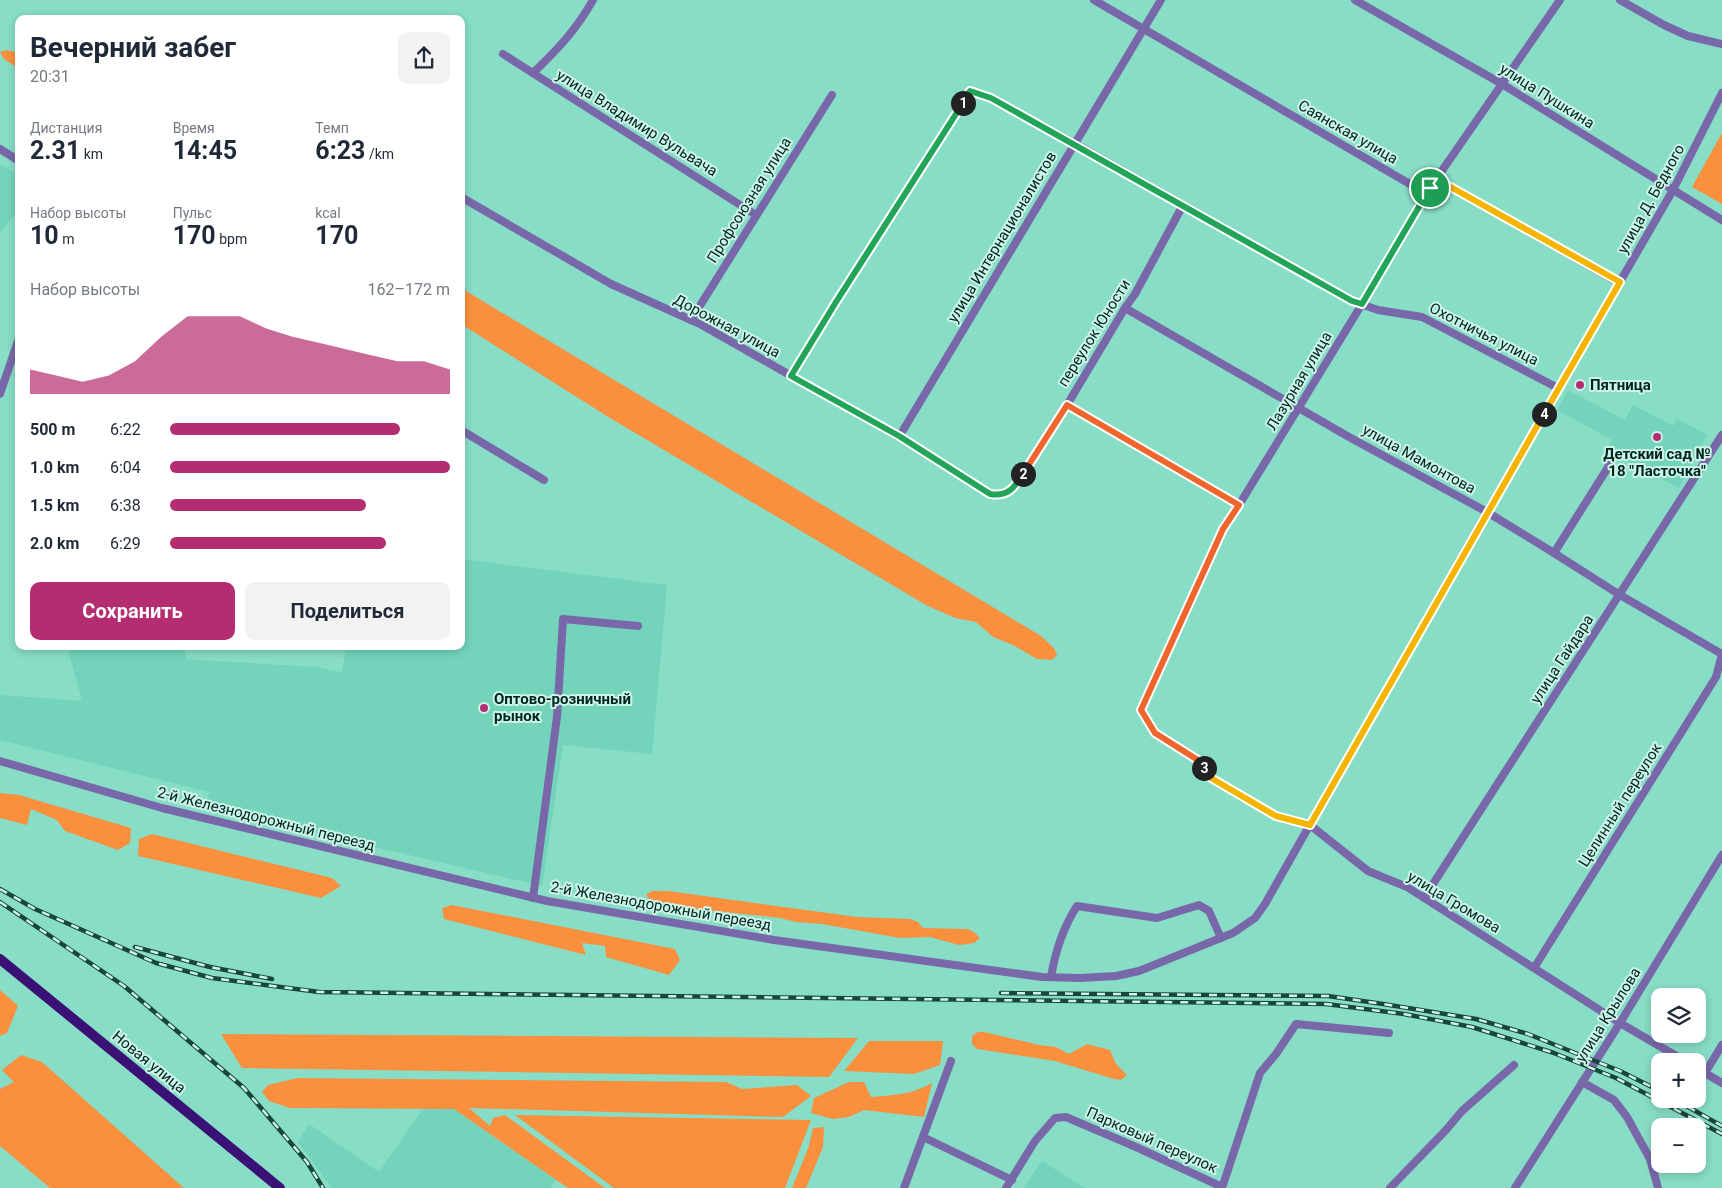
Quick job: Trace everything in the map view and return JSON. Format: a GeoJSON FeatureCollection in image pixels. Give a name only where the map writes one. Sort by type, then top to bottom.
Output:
{"type":"FeatureCollection","features":[{"type":"Feature","properties":{"kind":"main road","name":"Новая улица"},"geometry":{"type":"LineString","coordinates":[[0,959],[280,1188]]}},
{"type":"Feature","properties":{"kind":"street"},"geometry":{"type":"LineString","coordinates":[[534,73],[561,47],[582,19],[593,0]]}},
{"type":"Feature","properties":{"kind":"street","name":"Саянская улица"},"geometry":{"type":"LineString","coordinates":[[1094,0],[1415,187],[1449,186],[1620,282]]}},
{"type":"Feature","properties":{"kind":"street","name":"улица Интернационалистов"},"geometry":{"type":"LineString","coordinates":[[899,436],[1161,0]]}},
{"type":"Feature","properties":{"kind":"street","name":"улица Пушкина"},"geometry":{"type":"LineString","coordinates":[[1355,0],[1502,84],[1722,220]]}},
{"type":"Feature","properties":{"kind":"street","name":"Лазурная улица"},"geometry":{"type":"LineString","coordinates":[[1206,775],[1201,762],[1155,733],[1141,710],[1223,529],[1299,408],[1430,188],[1560,0]]}},
{"type":"Feature","properties":{"kind":"street"},"geometry":{"type":"LineString","coordinates":[[1620,0],[1664,25],[1688,36],[1722,44]]}},
{"type":"Feature","properties":{"kind":"street","name":"улица Владимир Вульвача"},"geometry":{"type":"LineString","coordinates":[[503,54],[756,215]]}},
{"type":"Feature","properties":{"kind":"street","name":"Охотничья улица"},"geometry":{"type":"LineString","coordinates":[[791,376],[970,91],[991,98],[1074,143],[1352,301],[1378,310],[1422,317],[1558,388]]}},
{"type":"Feature","properties":{"kind":"street","name":"улица Д. Бедного"},"geometry":{"type":"LineString","coordinates":[[1287,863],[1673,190],[1722,93]]}},
{"type":"Feature","properties":{"kind":"street","name":"Профсоюзная улица"},"geometry":{"type":"LineString","coordinates":[[691,320],[832,96]]}},
{"type":"Feature","properties":{"kind":"street"},"geometry":{"type":"LineString","coordinates":[[0,149],[15,158]]}},
{"type":"Feature","properties":{"kind":"street","name":"Дорожная улица"},"geometry":{"type":"LineString","coordinates":[[465,199],[611,284],[691,320],[899,436],[990,494],[998,496],[1004,494]]}},
{"type":"Feature","properties":{"kind":"street","name":"переулок Юности"},"geometry":{"type":"LineString","coordinates":[[1004,494],[1015,486],[1067,405],[1125,308],[1136,294],[1183,205]]}},
{"type":"Feature","properties":{"kind":"street","name":"улица Мамонтова"},"geometry":{"type":"LineString","coordinates":[[1125,308],[1299,408],[1487,512],[1620,595],[1722,654]]}},
{"type":"Feature","properties":{"kind":"street"},"geometry":{"type":"LineString","coordinates":[[0,394],[15,350]]}},
{"type":"Feature","properties":{"kind":"street"},"geometry":{"type":"LineString","coordinates":[[1067,405],[1239,505]]}},
{"type":"Feature","properties":{"kind":"street"},"geometry":{"type":"LineString","coordinates":[[465,432],[544,480]]}},
{"type":"Feature","properties":{"kind":"street","name":"улица Гайдара"},"geometry":{"type":"LineString","coordinates":[[1424,898],[1722,435]]}},
{"type":"Feature","properties":{"kind":"street"},"geometry":{"type":"LineString","coordinates":[[1554,553],[1612,460]]}},
{"type":"Feature","properties":{"kind":"street"},"geometry":{"type":"LineString","coordinates":[[533,898],[556,717],[563,619],[638,626]]}},
{"type":"Feature","properties":{"kind":"street","name":"Целинный переулок"},"geometry":{"type":"LineString","coordinates":[[1534,968],[1716,677],[1722,654]]}},
{"type":"Feature","properties":{"kind":"street","name":"2-й Железнодорожный переезд"},"geometry":{"type":"LineString","coordinates":[[0,761],[162,808],[533,898],[774,940],[1051,977],[1080,978],[1127,975],[1233,933],[1255,918],[1265,904],[1287,863]]}},
{"type":"Feature","properties":{"kind":"street","name":"улица Громова"},"geometry":{"type":"LineString","coordinates":[[1206,775],[1276,816],[1310,825],[1368,871],[1407,887],[1672,1053]]}},
{"type":"Feature","properties":{"kind":"street","name":"улица Крылова"},"geometry":{"type":"LineString","coordinates":[[1515,1188],[1620,1022],[1722,855]]}},
{"type":"Feature","properties":{"kind":"street"},"geometry":{"type":"LineString","coordinates":[[1051,977],[1053,964],[1070,917],[1077,906],[1157,918],[1199,905],[1209,911],[1221,938]]}},
{"type":"Feature","properties":{"kind":"street"},"geometry":{"type":"LineString","coordinates":[[1222,1188],[1260,1073],[1276,1054],[1296,1024],[1389,1033]]}},
{"type":"Feature","properties":{"kind":"street"},"geometry":{"type":"LineString","coordinates":[[1706,1065],[1722,1045]]}},
{"type":"Feature","properties":{"kind":"street"},"geometry":{"type":"LineString","coordinates":[[904,1188],[951,1061]]}},
{"type":"Feature","properties":{"kind":"street"},"geometry":{"type":"LineString","coordinates":[[1390,1188],[1462,1111],[1514,1065]]}},
{"type":"Feature","properties":{"kind":"street"},"geometry":{"type":"LineString","coordinates":[[1706,1074],[1722,1083]]}},
{"type":"Feature","properties":{"kind":"street"},"geometry":{"type":"LineString","coordinates":[[1582,1082],[1614,1100],[1627,1117],[1650,1159],[1658,1188]]}},
{"type":"Feature","properties":{"kind":"street","name":"Парковый переулок"},"geometry":{"type":"LineString","coordinates":[[1006,1188],[1035,1141],[1056,1118],[1066,1117],[1136,1147],[1222,1188]]}},
{"type":"Feature","properties":{"kind":"street"},"geometry":{"type":"LineString","coordinates":[[923,1137],[1012,1180]]}},
{"type":"Feature","properties":{"kind":"shaded area"},"geometry":{"type":"Polygon","coordinates":[[[7,50],[15,52],[15,66],[4,59],[0,52],[7,50]]]}},
{"type":"Feature","properties":{"kind":"shaded area"},"geometry":{"type":"Polygon","coordinates":[[[1722,133],[1722,204],[1692,187],[1722,133]]]}},
{"type":"Feature","properties":{"kind":"shaded area"},"geometry":{"type":"Polygon","coordinates":[[[0,164],[15,173],[15,215],[0,232],[0,164]]]}},
{"type":"Feature","properties":{"kind":"shaded area"},"geometry":{"type":"Polygon","coordinates":[[[465,290],[1041,636],[1054,648],[1057,655],[1052,660],[1037,659],[1013,645],[993,637],[976,622],[955,618],[926,605],[610,418],[465,327],[465,290]]]}},
{"type":"Feature","properties":{"kind":"shaded area","name":"Детский сад № 18 \"Ласточка\""},"geometry":{"type":"Polygon","coordinates":[[[1568,390],[1625,420],[1633,405],[1673,426],[1677,419],[1707,435],[1679,488],[1607,450],[1612,440],[1557,410],[1568,390]]]}},
{"type":"Feature","properties":{"kind":"shaded area","name":"Оптово-розничный рынок"},"geometry":{"type":"Polygon","coordinates":[[[465,560],[667,585],[652,754],[563,745],[542,886],[205,810],[209,792],[0,740],[0,695],[82,701],[68,650],[185,650],[186,659],[316,667],[342,672],[345,650],[465,650],[465,560]]]}},
{"type":"Feature","properties":{"kind":"shaded area"},"geometry":{"type":"Polygon","coordinates":[[[0,793],[19,795],[131,828],[130,843],[118,850],[65,831],[57,820],[31,809],[27,825],[0,818],[0,793]]]}},
{"type":"Feature","properties":{"kind":"shaded area"},"geometry":{"type":"Polygon","coordinates":[[[152,834],[332,878],[341,886],[321,898],[138,856],[139,839],[152,834]]]}},
{"type":"Feature","properties":{"kind":"shaded area"},"geometry":{"type":"Polygon","coordinates":[[[653,891],[668,891],[857,917],[910,919],[918,922],[923,928],[967,929],[974,932],[980,938],[974,943],[959,945],[930,937],[900,938],[780,918],[670,906],[650,901],[646,894],[653,891]]]}},
{"type":"Feature","properties":{"kind":"shaded area"},"geometry":{"type":"Polygon","coordinates":[[[452,905],[675,949],[680,960],[669,975],[606,957],[605,946],[582,943],[586,955],[444,919],[442,908],[452,905]]]}},
{"type":"Feature","properties":{"kind":"shaded area"},"geometry":{"type":"Polygon","coordinates":[[[0,990],[18,1006],[7,1033],[0,1036],[0,990]]]}},
{"type":"Feature","properties":{"kind":"shaded area"},"geometry":{"type":"Polygon","coordinates":[[[978,1032],[1056,1047],[1069,1054],[1087,1044],[1110,1050],[1116,1064],[1127,1075],[1121,1080],[1114,1079],[1055,1061],[977,1049],[972,1044],[972,1036],[978,1032]]]}},
{"type":"Feature","properties":{"kind":"shaded area"},"geometry":{"type":"Polygon","coordinates":[[[221,1034],[858,1038],[829,1077],[242,1068],[221,1034]]]}},
{"type":"Feature","properties":{"kind":"shaded area"},"geometry":{"type":"Polygon","coordinates":[[[869,1041],[943,1041],[940,1065],[914,1074],[844,1071],[869,1041]]]}},
{"type":"Feature","properties":{"kind":"shaded area"},"geometry":{"type":"Polygon","coordinates":[[[21,1055],[42,1062],[184,1188],[50,1188],[0,1146],[0,1089],[14,1082],[2,1070],[21,1055]]]}},
{"type":"Feature","properties":{"kind":"shaded area"},"geometry":{"type":"Polygon","coordinates":[[[297,1078],[726,1082],[742,1089],[797,1085],[811,1096],[783,1117],[469,1108],[490,1126],[493,1118],[505,1115],[605,1188],[568,1188],[454,1109],[290,1108],[269,1101],[262,1092],[268,1085],[297,1078]]]}},
{"type":"Feature","properties":{"kind":"shaded area"},"geometry":{"type":"Polygon","coordinates":[[[849,1082],[864,1082],[871,1097],[910,1092],[932,1083],[924,1117],[864,1110],[849,1117],[833,1119],[811,1113],[814,1098],[849,1082]]]}},
{"type":"Feature","properties":{"kind":"shaded area"},"geometry":{"type":"Polygon","coordinates":[[[426,1108],[454,1109],[556,1180],[551,1188],[332,1188],[298,1142],[309,1124],[379,1172],[420,1113],[426,1108]]]}},
{"type":"Feature","properties":{"kind":"shaded area"},"geometry":{"type":"Polygon","coordinates":[[[515,1115],[811,1120],[785,1188],[614,1188],[515,1115]]]}},
{"type":"Feature","properties":{"kind":"shaded area"},"geometry":{"type":"Polygon","coordinates":[[[824,1127],[823,1147],[806,1188],[792,1188],[809,1146],[813,1128],[824,1127]]]}},
{"type":"Feature","properties":{"kind":"shaded area"},"geometry":{"type":"Polygon","coordinates":[[[1042,1161],[1085,1188],[1024,1188],[1042,1161]]]}},
{"type":"Feature","properties":{"kind":"railway"},"geometry":{"type":"LineString","coordinates":[[0,889],[35,909],[156,963],[212,978],[319,992],[1326,1004],[1404,1014],[1472,1027],[1554,1053],[1616,1078],[1722,1134]]}},
{"type":"Feature","properties":{"kind":"railway"},"geometry":{"type":"LineString","coordinates":[[0,902],[124,986],[244,1088],[307,1162],[323,1188]]}},
{"type":"Feature","properties":{"kind":"railway"},"geometry":{"type":"LineString","coordinates":[[135,947],[210,967],[272,979]]}},
{"type":"Feature","properties":{"kind":"railway"},"geometry":{"type":"LineString","coordinates":[[1001,993],[1328,996],[1476,1019],[1528,1034],[1620,1071],[1651,1086]]}},
{"type":"Feature","properties":{"kind":"railway"},"geometry":{"type":"LineString","coordinates":[[1690,1108],[1722,1126]]}},
{"type":"Feature","properties":{"kind":"place","name":"Пятница"},"geometry":{"type":"Point","coordinates":[1580,385]}},
{"type":"Feature","properties":{"kind":"place","name":"Детский сад № 18 \"Ласточка\""},"geometry":{"type":"Point","coordinates":[1657,437]}},
{"type":"Feature","properties":{"kind":"place","name":"Оптово-розничный рынок"},"geometry":{"type":"Point","coordinates":[484,708]}},
{"type":"Feature","properties":{"kind":"route"},"geometry":{"type":"LineString","coordinates":[[970,91],[991,98],[1074,143],[1352,301],[1362,304],[1430,188],[1449,186],[1620,282],[1310,825],[1276,816],[1206,775],[1201,762],[1155,733],[1141,710],[1223,529],[1239,505],[1067,405],[1015,486],[998,496],[990,494],[899,436],[791,376],[970,91]]}}]}
